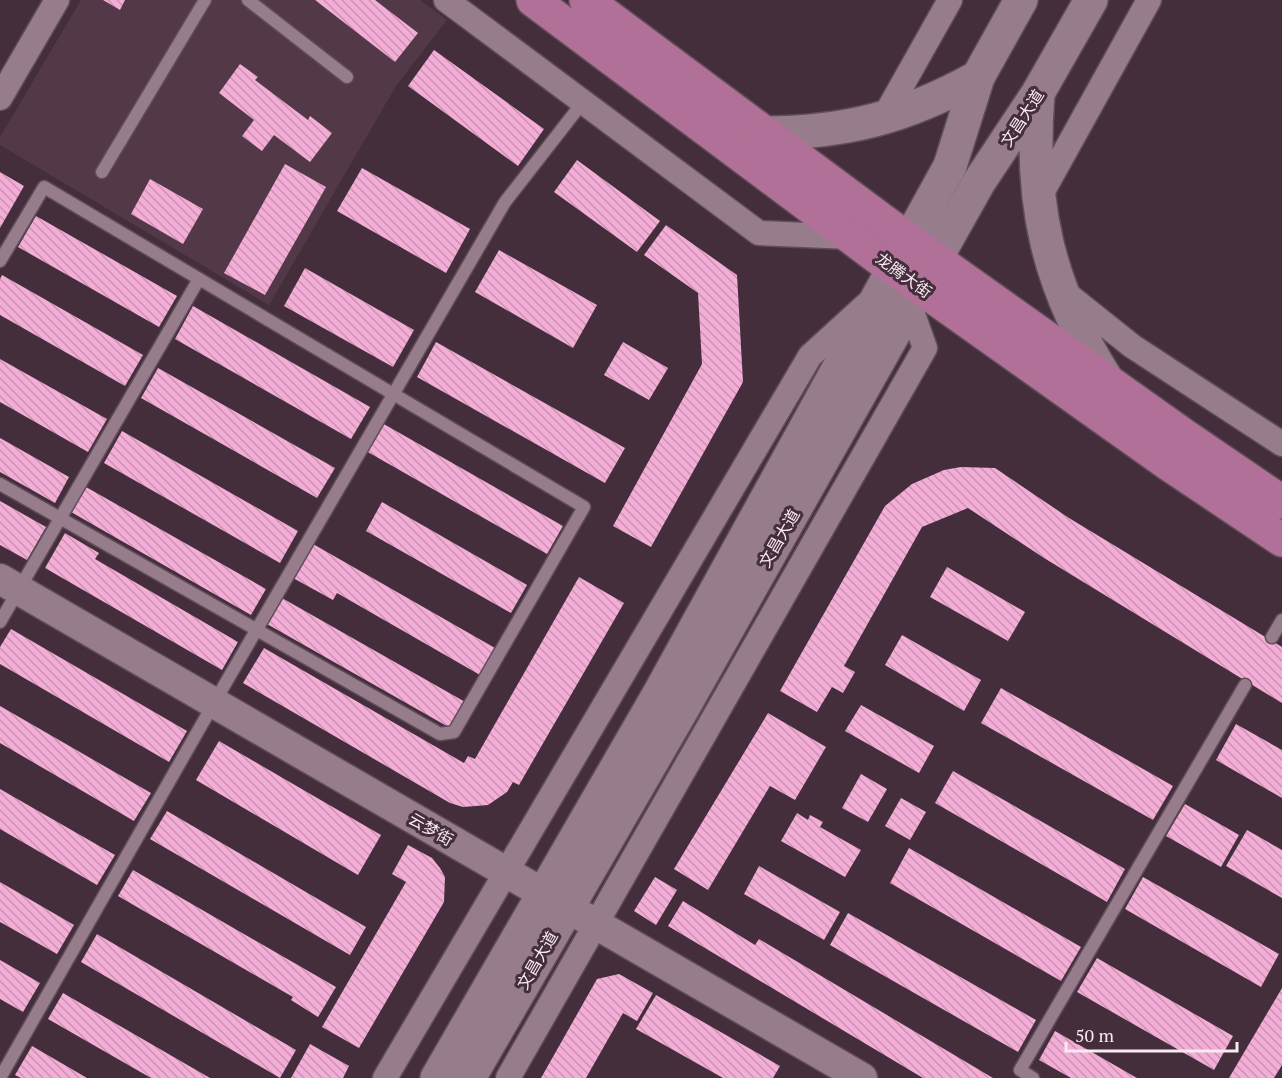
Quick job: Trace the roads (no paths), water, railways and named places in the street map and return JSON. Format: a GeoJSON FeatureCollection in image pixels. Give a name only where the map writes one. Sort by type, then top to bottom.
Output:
{"type":"FeatureCollection","features":[{"type":"Feature","properties":{"kind":"highway","name":"龙腾大街"},"geometry":{"type":"LineString","coordinates":[[533,0],[850,237],[888,279],[1282,540]]}},
{"type":"Feature","properties":{"kind":"highway","name":"龙腾大街"},"geometry":{"type":"LineString","coordinates":[[586,0],[909,240],[1282,502]]}},
{"type":"Feature","properties":{"kind":"main road","name":"文昌大道"},"geometry":{"type":"LineString","coordinates":[[469,1078],[659,694],[950,166],[978,77],[1021,0]]}},
{"type":"Feature","properties":{"kind":"main road","name":"文昌大道"},"geometry":{"type":"LineString","coordinates":[[437,1078],[556,901],[915,296],[979,182],[1038,93],[1090,0]]}},
{"type":"Feature","properties":{"kind":"main road"},"geometry":{"type":"LineString","coordinates":[[763,133],[823,131],[883,119],[927,104],[978,77]]}},
{"type":"Feature","properties":{"kind":"main road"},"geometry":{"type":"LineString","coordinates":[[1038,93],[1035,165],[1044,236],[1060,289],[1076,328],[1107,381]]}},
{"type":"Feature","properties":{"kind":"street"},"geometry":{"type":"LineString","coordinates":[[0,98],[57,0]]}},
{"type":"Feature","properties":{"kind":"street"},"geometry":{"type":"LineString","coordinates":[[446,0],[759,233],[850,237]]}},
{"type":"Feature","properties":{"kind":"street"},"geometry":{"type":"LineString","coordinates":[[883,119],[950,0]]}},
{"type":"Feature","properties":{"kind":"street"},"geometry":{"type":"LineString","coordinates":[[1038,200],[1149,0]]}},
{"type":"Feature","properties":{"kind":"street"},"geometry":{"type":"LineString","coordinates":[[385,1078],[810,356],[888,279]]}},
{"type":"Feature","properties":{"kind":"street"},"geometry":{"type":"LineString","coordinates":[[1060,289],[1132,346],[1282,444]]}},
{"type":"Feature","properties":{"kind":"street"},"geometry":{"type":"LineString","coordinates":[[508,1078],[925,348],[915,296]]}},
{"type":"Feature","properties":{"kind":"street","name":"云梦街"},"geometry":{"type":"LineString","coordinates":[[9,584],[862,1078]]}},
{"type":"Feature","properties":{"kind":"lane"},"geometry":{"type":"LineString","coordinates":[[102,172],[204,0]]}},
{"type":"Feature","properties":{"kind":"lane"},"geometry":{"type":"LineString","coordinates":[[248,0],[347,77]]}},
{"type":"Feature","properties":{"kind":"lane"},"geometry":{"type":"LineString","coordinates":[[0,1078],[256,630],[505,202],[583,102]]}},
{"type":"Feature","properties":{"kind":"lane"},"geometry":{"type":"LineString","coordinates":[[0,261],[44,187],[584,507],[454,732],[440,734],[0,484]]}},
{"type":"Feature","properties":{"kind":"lane"},"geometry":{"type":"LineString","coordinates":[[0,621],[9,584],[60,518],[199,279]]}},
{"type":"Feature","properties":{"kind":"lane"},"geometry":{"type":"LineString","coordinates":[[1272,638],[1282,620]]}},
{"type":"Feature","properties":{"kind":"lane"},"geometry":{"type":"LineString","coordinates":[[1033,1078],[1020,1070],[1245,685]]}}]}
